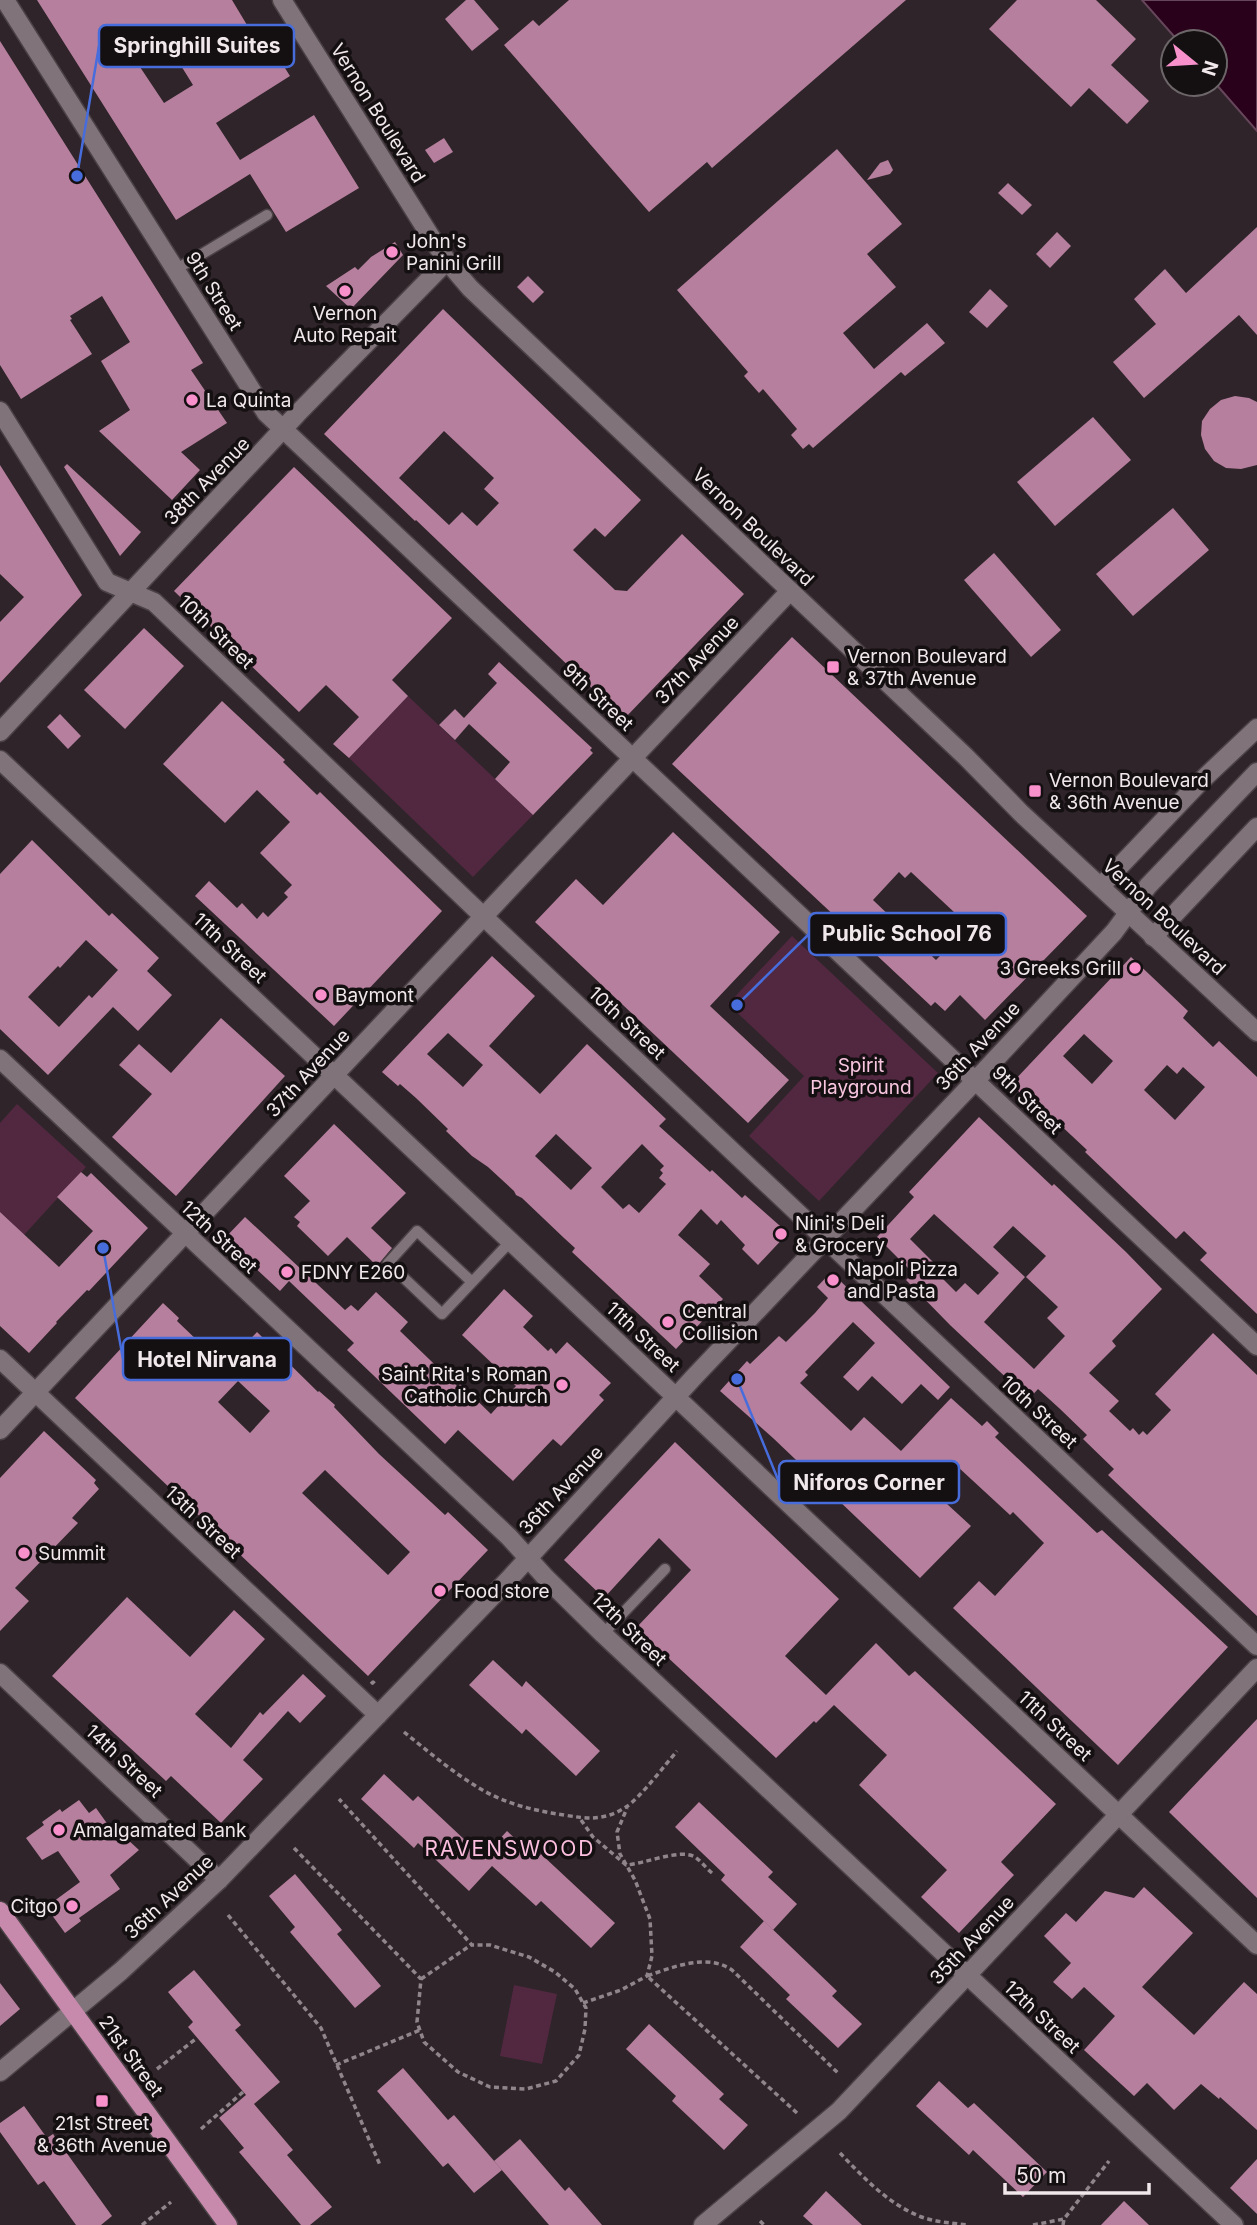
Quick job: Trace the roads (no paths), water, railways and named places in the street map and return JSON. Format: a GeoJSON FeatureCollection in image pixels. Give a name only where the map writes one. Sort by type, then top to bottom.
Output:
{"type":"FeatureCollection","features":[{"type":"Feature","properties":{"kind":"main road","name":"21st Street"},"geometry":{"type":"LineString","coordinates":[[0,1911],[228,2225]]}},
{"type":"Feature","properties":{"kind":"street","name":"9th Street"},"geometry":{"type":"LineString","coordinates":[[5,0],[266,412],[1257,1346]]}},
{"type":"Feature","properties":{"kind":"street","name":"Vernon Boulevard"},"geometry":{"type":"LineString","coordinates":[[282,0],[447,261],[470,288],[966,757],[1021,813],[1257,1032]]}},
{"type":"Feature","properties":{"kind":"street","name":"38th Avenue"},"geometry":{"type":"LineString","coordinates":[[0,732],[447,261]]}},
{"type":"Feature","properties":{"kind":"street","name":"10th Street"},"geometry":{"type":"LineString","coordinates":[[0,411],[107,582],[154,602],[1257,1646]]}},
{"type":"Feature","properties":{"kind":"street","name":"37th Avenue"},"geometry":{"type":"LineString","coordinates":[[0,1430],[790,592]]}},
{"type":"Feature","properties":{"kind":"street"},"geometry":{"type":"LineString","coordinates":[[1101,886],[1200,782],[1257,728]]}},
{"type":"Feature","properties":{"kind":"street","name":"11th Street"},"geometry":{"type":"LineString","coordinates":[[0,760],[1257,1945]]}},
{"type":"Feature","properties":{"kind":"street","name":"36th Avenue"},"geometry":{"type":"LineString","coordinates":[[0,2072],[121,1971],[219,1880],[378,1716],[1114,932],[1148,886],[1257,772]]}},
{"type":"Feature","properties":{"kind":"street"},"geometry":{"type":"LineString","coordinates":[[1153,937],[1257,827]]}},
{"type":"Feature","properties":{"kind":"street","name":"12th Street"},"geometry":{"type":"LineString","coordinates":[[0,1059],[509,1537],[603,1634],[1234,2225]]}},
{"type":"Feature","properties":{"kind":"street","name":"13th Street"},"geometry":{"type":"LineString","coordinates":[[0,1359],[378,1716]]}},
{"type":"Feature","properties":{"kind":"street","name":"35th Avenue"},"geometry":{"type":"LineString","coordinates":[[703,2225],[839,2111],[1257,1668]]}},
{"type":"Feature","properties":{"kind":"street","name":"14th Street"},"geometry":{"type":"LineString","coordinates":[[0,1673],[219,1880]]}},
{"type":"Feature","properties":{"kind":"lane"},"geometry":{"type":"LineString","coordinates":[[175,270],[267,215]]}},
{"type":"Feature","properties":{"kind":"lane"},"geometry":{"type":"LineString","coordinates":[[472,1282],[417,1231],[387,1263],[442,1314],[510,1242]]}},
{"type":"Feature","properties":{"kind":"lane"},"geometry":{"type":"LineString","coordinates":[[603,1634],[665,1569]]}},
{"type":"Feature","properties":{"kind":"place","name":"Springhill Suites"},"geometry":{"type":"Point","coordinates":[77,176]}},
{"type":"Feature","properties":{"kind":"place","name":"John's Panini Grill"},"geometry":{"type":"Point","coordinates":[392,252]}},
{"type":"Feature","properties":{"kind":"place","name":"Vernon Auto Repait"},"geometry":{"type":"Point","coordinates":[345,291]}},
{"type":"Feature","properties":{"kind":"place","name":"La Quinta"},"geometry":{"type":"Point","coordinates":[192,400]}},
{"type":"Feature","properties":{"kind":"place","name":"Vernon Boulevard & 37th Avenue"},"geometry":{"type":"Point","coordinates":[833,667]}},
{"type":"Feature","properties":{"kind":"place","name":"Vernon Boulevard & 36th Avenue"},"geometry":{"type":"Point","coordinates":[1035,791]}},
{"type":"Feature","properties":{"kind":"place","name":"3 Greeks Grill"},"geometry":{"type":"Point","coordinates":[1135,968]}},
{"type":"Feature","properties":{"kind":"place","name":"Baymont"},"geometry":{"type":"Point","coordinates":[321,995]}},
{"type":"Feature","properties":{"kind":"place","name":"Public School 76"},"geometry":{"type":"Point","coordinates":[737,1005]}},
{"type":"Feature","properties":{"kind":"place","name":"Nini's Deli & Grocery"},"geometry":{"type":"Point","coordinates":[781,1234]}},
{"type":"Feature","properties":{"kind":"place","name":"Hotel Nirvana"},"geometry":{"type":"Point","coordinates":[103,1248]}},
{"type":"Feature","properties":{"kind":"place","name":"FDNY E260"},"geometry":{"type":"Point","coordinates":[287,1272]}},
{"type":"Feature","properties":{"kind":"place","name":"Napoli Pizza and Pasta"},"geometry":{"type":"Point","coordinates":[833,1280]}},
{"type":"Feature","properties":{"kind":"place","name":"Central Collision"},"geometry":{"type":"Point","coordinates":[668,1322]}},
{"type":"Feature","properties":{"kind":"place","name":"Niforos Corner"},"geometry":{"type":"Point","coordinates":[737,1379]}},
{"type":"Feature","properties":{"kind":"place","name":"Saint Rita's Roman Catholic Church"},"geometry":{"type":"Point","coordinates":[562,1385]}},
{"type":"Feature","properties":{"kind":"place","name":"Summit"},"geometry":{"type":"Point","coordinates":[24,1553]}},
{"type":"Feature","properties":{"kind":"place","name":"Food store"},"geometry":{"type":"Point","coordinates":[440,1591]}},
{"type":"Feature","properties":{"kind":"place","name":"Amalgamated Bank"},"geometry":{"type":"Point","coordinates":[59,1830]}},
{"type":"Feature","properties":{"kind":"place","name":"Citgo"},"geometry":{"type":"Point","coordinates":[72,1906]}},
{"type":"Feature","properties":{"kind":"place","name":"21st Street & 36th Avenue"},"geometry":{"type":"Point","coordinates":[102,2101]}},
{"type":"Feature","properties":{"kind":"district","name":"RAVENSWOOD"},"geometry":{"type":"Point","coordinates":[510,1848]}},
{"type":"Feature","properties":{"kind":"park label","name":"Spirit Playground"},"geometry":{"type":"Point","coordinates":[861,1076]}}]}
